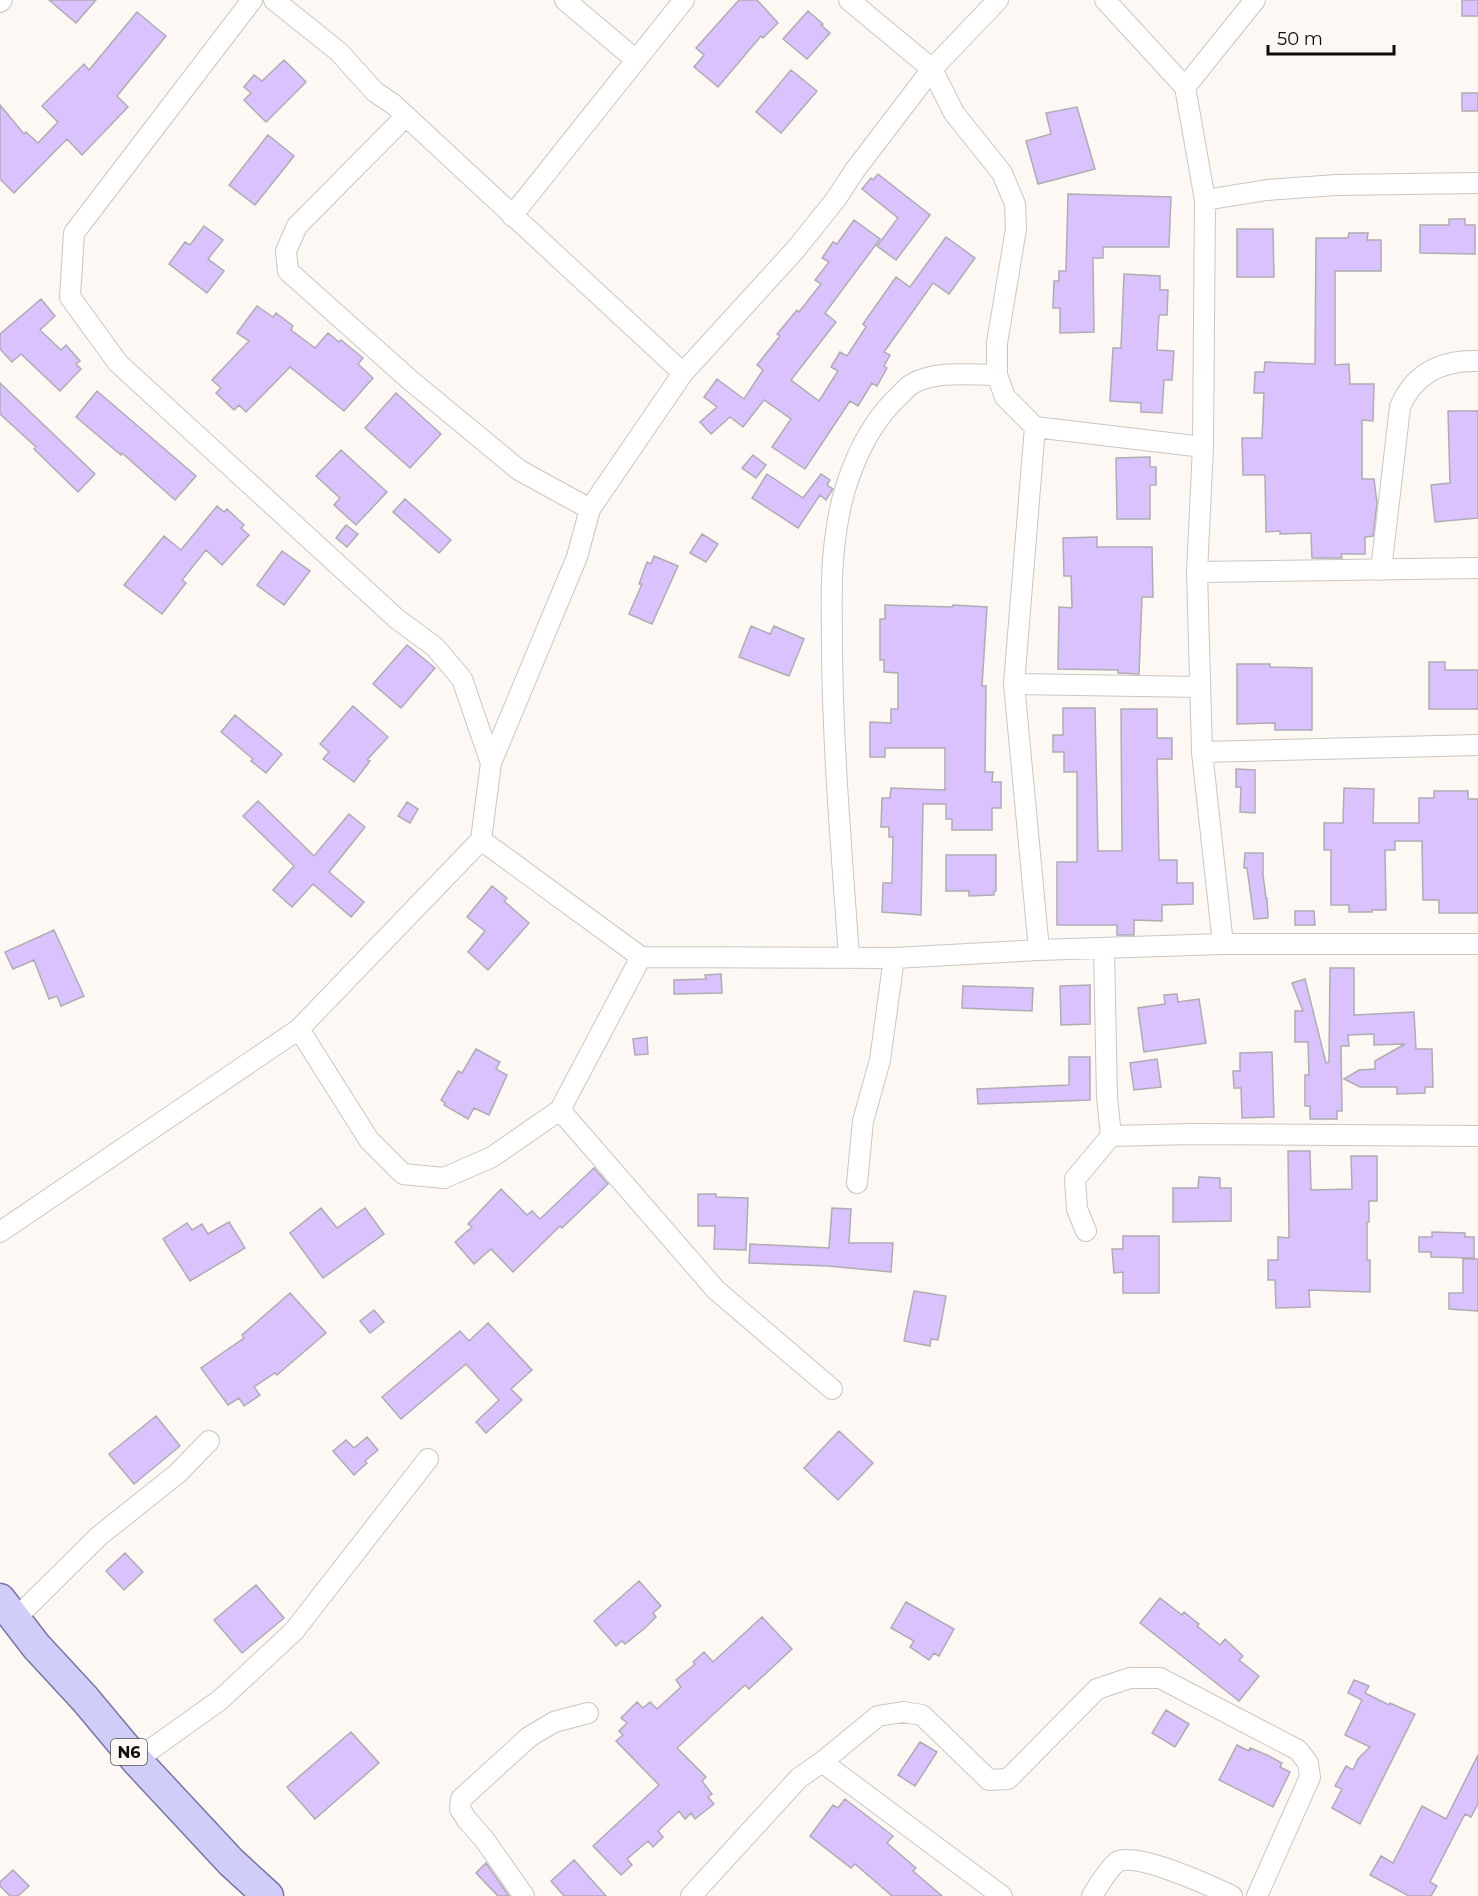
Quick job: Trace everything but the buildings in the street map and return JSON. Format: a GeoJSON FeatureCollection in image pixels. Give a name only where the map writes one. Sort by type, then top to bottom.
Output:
{"type":"FeatureCollection","features":[{"type":"Feature","properties":{"kind":"main road","name":"N6"},"geometry":{"type":"LineString","coordinates":[[8,1609],[36,1646],[85,1699],[136,1760],[231,1862],[268,1896]]}},
{"type":"Feature","properties":{"kind":"street"},"geometry":{"type":"LineString","coordinates":[[252,0],[74,233],[70,297],[118,363],[397,619],[435,647],[462,679],[491,763]]}},
{"type":"Feature","properties":{"kind":"street"},"geometry":{"type":"LineString","coordinates":[[274,0],[339,52],[375,92],[393,104],[683,373]]}},
{"type":"Feature","properties":{"kind":"street"},"geometry":{"type":"LineString","coordinates":[[565,0],[636,60]]}},
{"type":"Feature","properties":{"kind":"street"},"geometry":{"type":"LineString","coordinates":[[512,216],[684,0]]}},
{"type":"Feature","properties":{"kind":"street"},"geometry":{"type":"LineString","coordinates":[[849,0],[932,69],[954,112],[1002,173],[1015,204],[1016,229],[997,343],[997,375],[1005,397],[1035,427],[1203,447]]}},
{"type":"Feature","properties":{"kind":"street"},"geometry":{"type":"LineString","coordinates":[[0,1232],[299,1029],[481,840],[491,763],[577,557],[590,509],[683,373],[814,227],[932,69],[998,0]]}},
{"type":"Feature","properties":{"kind":"street"},"geometry":{"type":"LineString","coordinates":[[1106,0],[1185,87],[1205,200],[1203,447],[1197,572],[1202,752],[1223,944]]}},
{"type":"Feature","properties":{"kind":"street"},"geometry":{"type":"LineString","coordinates":[[1185,87],[1255,0]]}},
{"type":"Feature","properties":{"kind":"street"},"geometry":{"type":"LineString","coordinates":[[405,117],[297,226],[286,251],[288,271],[410,380],[519,470],[590,509]]}},
{"type":"Feature","properties":{"kind":"street"},"geometry":{"type":"LineString","coordinates":[[1205,200],[1267,190],[1336,185],[1478,183]]}},
{"type":"Feature","properties":{"kind":"street"},"geometry":{"type":"LineString","coordinates":[[1381,570],[1400,407],[1406,391],[1415,382],[1440,366],[1453,362],[1478,361]]}},
{"type":"Feature","properties":{"kind":"street"},"geometry":{"type":"LineString","coordinates":[[849,958],[832,715],[832,582],[836,532],[844,492],[866,435],[886,408],[911,384],[939,375],[997,375]]}},
{"type":"Feature","properties":{"kind":"street"},"geometry":{"type":"LineString","coordinates":[[1035,427],[1014,684],[1039,950]]}},
{"type":"Feature","properties":{"kind":"street"},"geometry":{"type":"LineString","coordinates":[[1197,572],[1478,568]]}},
{"type":"Feature","properties":{"kind":"street"},"geometry":{"type":"LineString","coordinates":[[1014,684],[1200,687]]}},
{"type":"Feature","properties":{"kind":"street"},"geometry":{"type":"LineString","coordinates":[[1202,752],[1478,745]]}},
{"type":"Feature","properties":{"kind":"street"},"geometry":{"type":"LineString","coordinates":[[481,840],[641,957],[894,958],[1039,950],[1223,944],[1478,944]]}},
{"type":"Feature","properties":{"kind":"street"},"geometry":{"type":"LineString","coordinates":[[1086,1231],[1077,1209],[1075,1179],[1111,1136],[1107,1097],[1104,948]]}},
{"type":"Feature","properties":{"kind":"street"},"geometry":{"type":"LineString","coordinates":[[299,1029],[369,1140],[403,1174],[444,1178],[492,1157],[560,1110],[641,957]]}},
{"type":"Feature","properties":{"kind":"street"},"geometry":{"type":"LineString","coordinates":[[857,1183],[863,1121],[880,1060],[894,958]]}},
{"type":"Feature","properties":{"kind":"street"},"geometry":{"type":"LineString","coordinates":[[560,1110],[716,1290],[832,1389]]}},
{"type":"Feature","properties":{"kind":"street"},"geometry":{"type":"LineString","coordinates":[[1111,1136],[1191,1134],[1478,1136]]}},
{"type":"Feature","properties":{"kind":"street"},"geometry":{"type":"LineString","coordinates":[[8,1609],[178,1473],[209,1441]]}},
{"type":"Feature","properties":{"kind":"street"},"geometry":{"type":"LineString","coordinates":[[136,1760],[220,1700],[294,1631],[428,1459]]}},
{"type":"Feature","properties":{"kind":"street"},"geometry":{"type":"LineString","coordinates":[[698,1893],[799,1778],[879,1716],[903,1712],[922,1715],[989,1780],[1008,1779],[1097,1689],[1130,1678],[1160,1678],[1298,1750],[1308,1762],[1310,1777],[1257,1896]]}},
{"type":"Feature","properties":{"kind":"street"},"geometry":{"type":"LineString","coordinates":[[524,1896],[484,1839],[467,1820],[460,1809],[461,1799],[529,1737],[554,1722],[588,1713]]}},
{"type":"Feature","properties":{"kind":"street"},"geometry":{"type":"LineString","coordinates":[[822,1762],[1002,1896]]}},
{"type":"Feature","properties":{"kind":"street"},"geometry":{"type":"LineString","coordinates":[[1092,1896],[1101,1881],[1118,1862],[1124,1859],[1191,1877],[1232,1896]]}}]}
